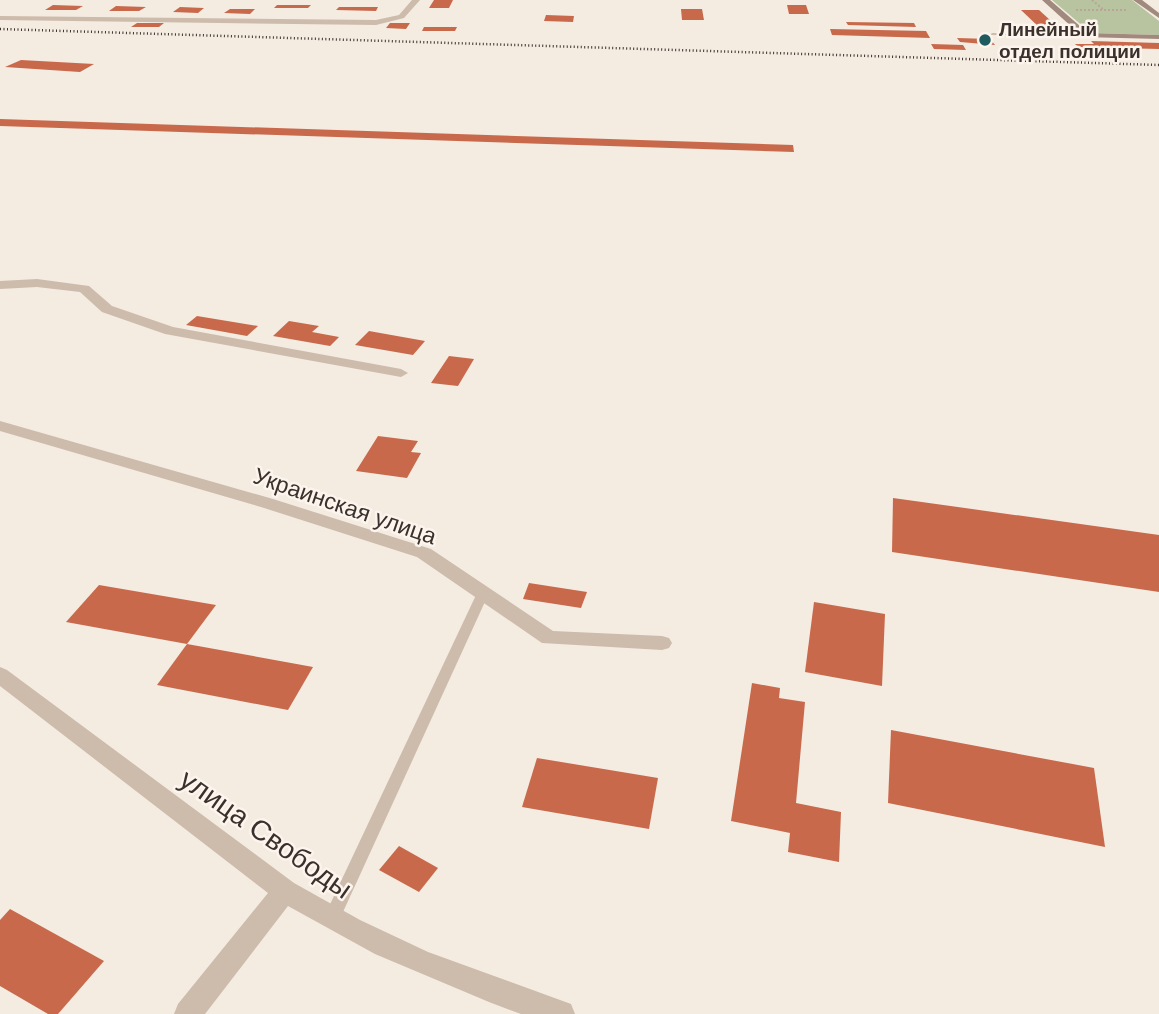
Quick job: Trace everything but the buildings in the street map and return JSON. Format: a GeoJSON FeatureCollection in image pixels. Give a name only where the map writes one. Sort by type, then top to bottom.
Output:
{"type":"FeatureCollection","features":[{"type":"Feature","properties":{"kind":"street"},"geometry":{"type":"LineString","coordinates":[[0,18],[368,23],[399,19],[410,10],[416,0]]}},
{"type":"Feature","properties":{"kind":"street"},"geometry":{"type":"LineString","coordinates":[[1046,0],[1086,35],[1159,37]]}},
{"type":"Feature","properties":{"kind":"street"},"geometry":{"type":"LineString","coordinates":[[1138,0],[1156,13]]}},
{"type":"Feature","properties":{"kind":"street"},"geometry":{"type":"LineString","coordinates":[[0,285],[37,283],[84,289],[107,309],[170,331],[401,373]]}},
{"type":"Feature","properties":{"kind":"street","name":"Украинская улица"},"geometry":{"type":"LineString","coordinates":[[0,426],[267,503],[424,554],[549,638],[662,643]]}},
{"type":"Feature","properties":{"kind":"street","name":"улица Свободы"},"geometry":{"type":"LineString","coordinates":[[0,676],[285,891],[331,920],[487,990],[561,1014]]}},
{"type":"Feature","properties":{"kind":"street"},"geometry":{"type":"LineString","coordinates":[[188,1014],[285,891]]}},
{"type":"Feature","properties":{"kind":"lane"},"geometry":{"type":"LineString","coordinates":[[992,33],[1086,35]]}},
{"type":"Feature","properties":{"kind":"lane"},"geometry":{"type":"LineString","coordinates":[[331,920],[483,593]]}},
{"type":"Feature","properties":{"kind":"path"},"geometry":{"type":"LineString","coordinates":[[1092,0],[1105,10]]}},
{"type":"Feature","properties":{"kind":"path"},"geometry":{"type":"LineString","coordinates":[[1056,9],[1156,13]]}},
{"type":"Feature","properties":{"kind":"green space"},"geometry":{"type":"Polygon","coordinates":[[[1052,0],[1132,0],[1159,21],[1159,35],[1091,33],[1052,0]]]}},
{"type":"Feature","properties":{"kind":"railway"},"geometry":{"type":"LineString","coordinates":[[0,29],[1159,65]]}},
{"type":"Feature","properties":{"kind":"place","name":"Линейный отдел полиции"},"geometry":{"type":"Point","coordinates":[985,40]}}]}
